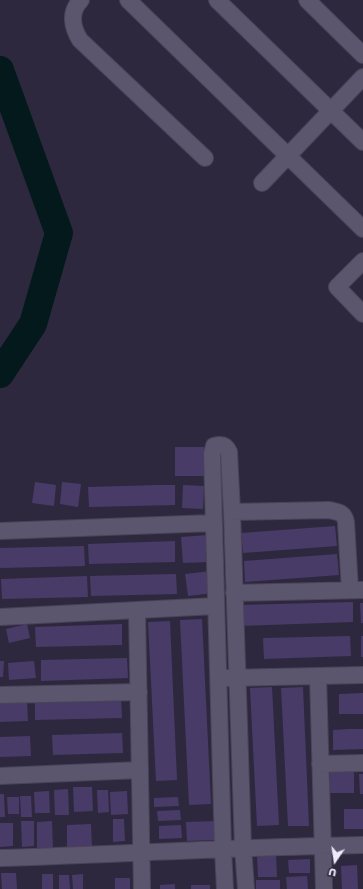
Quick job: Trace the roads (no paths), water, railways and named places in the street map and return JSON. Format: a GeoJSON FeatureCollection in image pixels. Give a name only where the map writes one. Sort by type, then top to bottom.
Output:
{"type":"FeatureCollection","features":[{"type":"Feature","properties":{"kind":"street"},"geometry":{"type":"LineString","coordinates":[[81,0],[77,4],[72,18],[74,30],[80,40],[205,158]]}},
{"type":"Feature","properties":{"kind":"street"},"geometry":{"type":"LineString","coordinates":[[128,0],[363,229]]}},
{"type":"Feature","properties":{"kind":"street"},"geometry":{"type":"LineString","coordinates":[[217,0],[363,142]]}},
{"type":"Feature","properties":{"kind":"street"},"geometry":{"type":"LineString","coordinates":[[307,0],[363,55]]}},
{"type":"Feature","properties":{"kind":"street"},"geometry":{"type":"LineString","coordinates":[[262,182],[363,77]]}},
{"type":"Feature","properties":{"kind":"street"},"geometry":{"type":"LineString","coordinates":[[363,261],[337,287],[363,314]]}},
{"type":"Feature","properties":{"kind":"street"},"geometry":{"type":"LineString","coordinates":[[225,889],[212,454],[214,446],[220,445],[224,446],[229,452],[243,847],[246,889]]}},
{"type":"Feature","properties":{"kind":"street"},"geometry":{"type":"LineString","coordinates":[[232,512],[329,510],[341,513],[346,522],[357,590],[234,593]]}},
{"type":"Feature","properties":{"kind":"street"},"geometry":{"type":"LineString","coordinates":[[0,531],[213,523]]}},
{"type":"Feature","properties":{"kind":"street"},"geometry":{"type":"LineString","coordinates":[[0,617],[216,606]]}},
{"type":"Feature","properties":{"kind":"street"},"geometry":{"type":"LineString","coordinates":[[137,610],[142,889]]}},
{"type":"Feature","properties":{"kind":"street"},"geometry":{"type":"LineString","coordinates":[[218,679],[363,675]]}},
{"type":"Feature","properties":{"kind":"street"},"geometry":{"type":"LineString","coordinates":[[318,676],[324,889]]}},
{"type":"Feature","properties":{"kind":"street"},"geometry":{"type":"LineString","coordinates":[[0,695],[138,692]]}},
{"type":"Feature","properties":{"kind":"street"},"geometry":{"type":"LineString","coordinates":[[320,764],[363,763]]}},
{"type":"Feature","properties":{"kind":"street"},"geometry":{"type":"LineString","coordinates":[[0,776],[140,770]]}},
{"type":"Feature","properties":{"kind":"street"},"geometry":{"type":"LineString","coordinates":[[0,858],[142,854],[243,847],[363,845]]}},
{"type":"Feature","properties":{"kind":"waterway"},"geometry":{"type":"LineString","coordinates":[[0,70],[59,233],[33,324],[0,374]]}}]}
